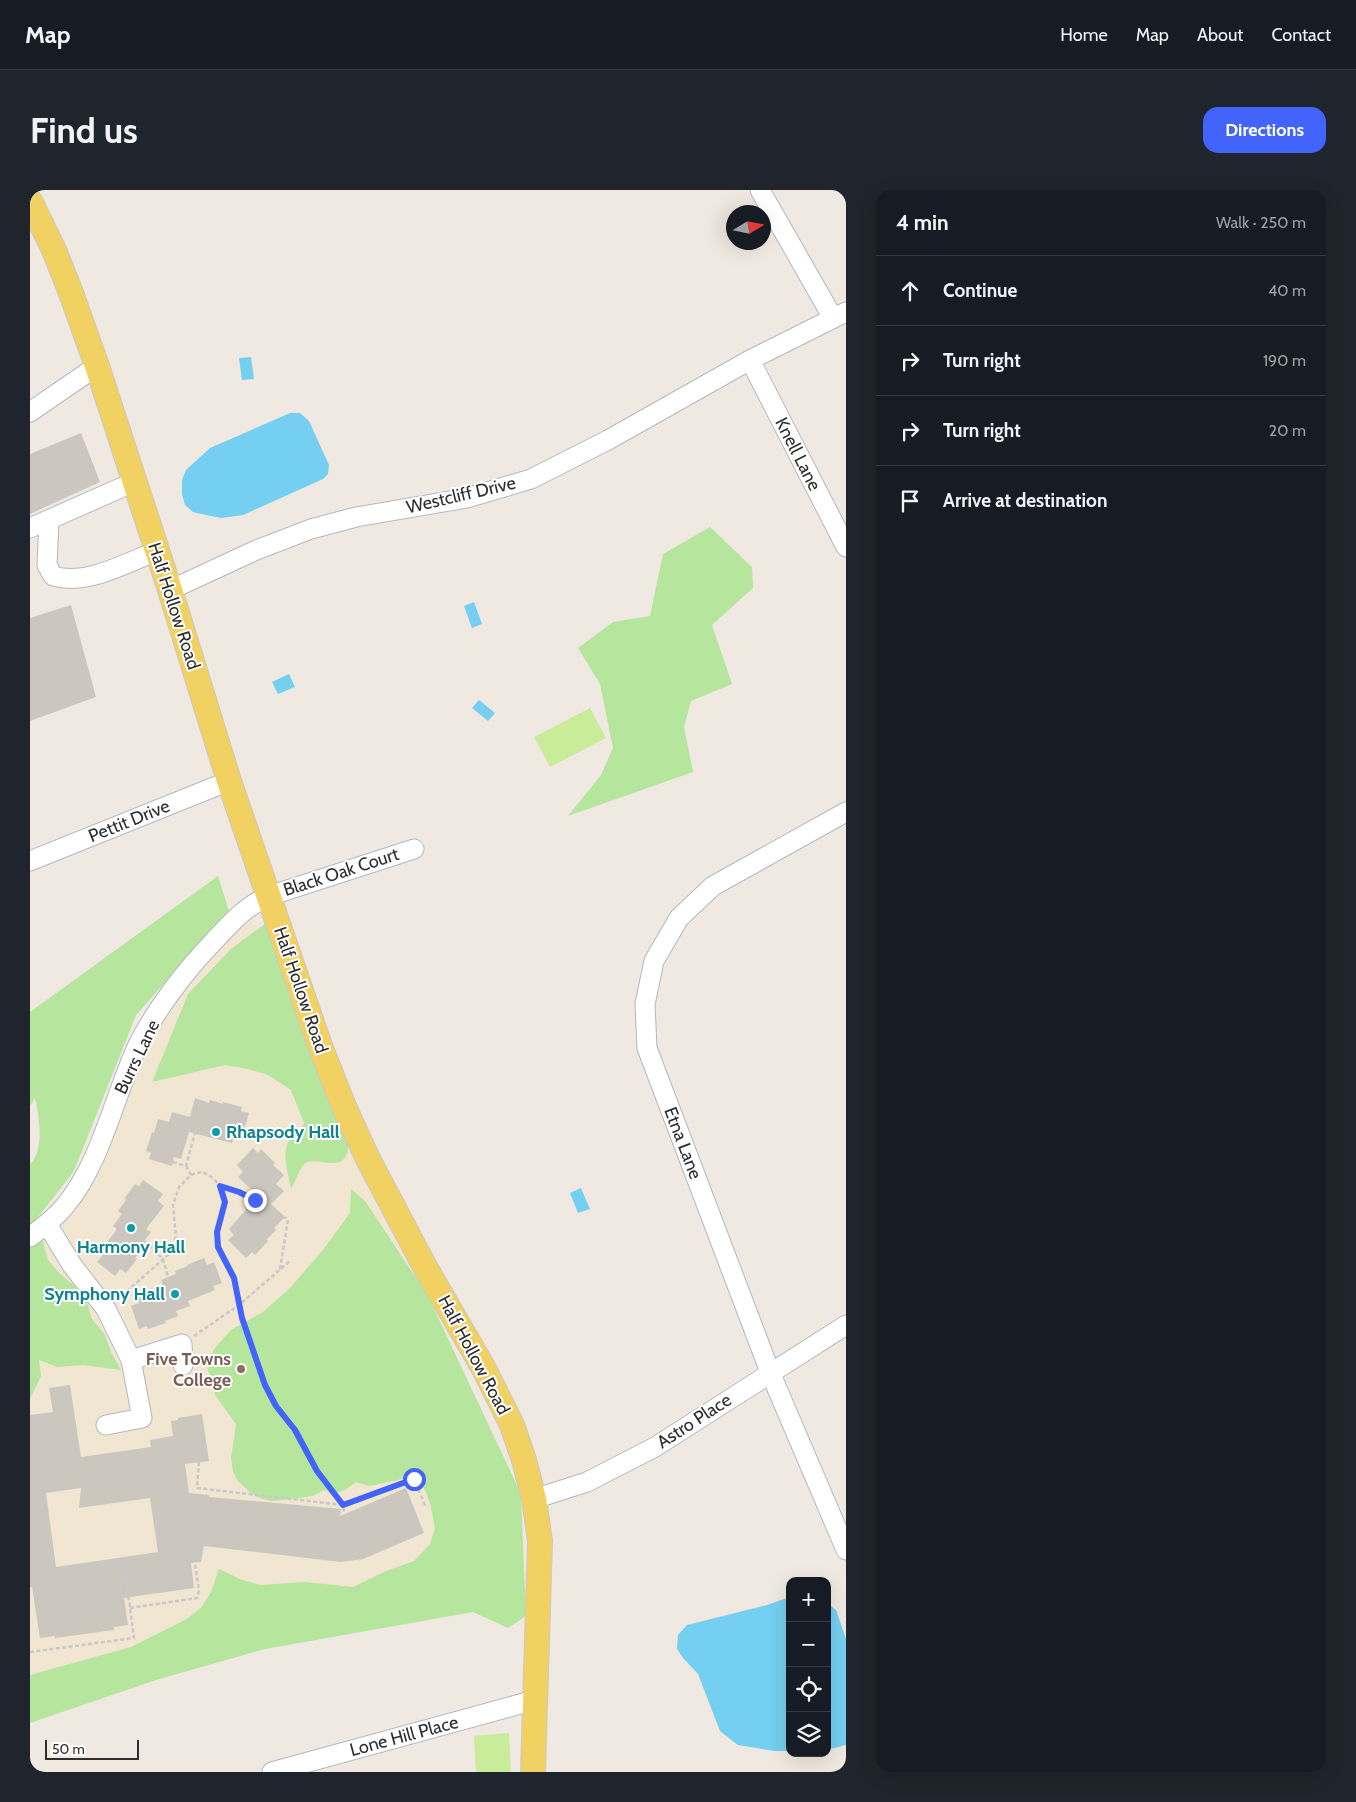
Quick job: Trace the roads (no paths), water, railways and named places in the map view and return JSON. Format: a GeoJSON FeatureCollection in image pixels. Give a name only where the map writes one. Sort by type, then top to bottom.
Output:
{"type":"FeatureCollection","features":[{"type":"Feature","properties":{"kind":"main road","name":"Half Hollow Road"},"geometry":{"type":"LineString","coordinates":[[30,201],[54,250],[97,366],[170,590],[229,781],[320,1046],[345,1109],[368,1159],[425,1267],[484,1367],[512,1425],[524,1460],[539,1527],[540,1556],[533,1772]]}},
{"type":"Feature","properties":{"kind":"street"},"geometry":{"type":"LineString","coordinates":[[760,190],[839,315]]}},
{"type":"Feature","properties":{"kind":"street","name":"Westcliff Drive"},"geometry":{"type":"LineString","coordinates":[[170,590],[254,551],[311,529],[356,517],[467,498],[531,479],[608,440],[750,360],[839,315]]}},
{"type":"Feature","properties":{"kind":"street","name":"Knell Lane"},"geometry":{"type":"LineString","coordinates":[[750,360],[846,547]]}},
{"type":"Feature","properties":{"kind":"street"},"geometry":{"type":"LineString","coordinates":[[30,412],[97,366]]}},
{"type":"Feature","properties":{"kind":"street"},"geometry":{"type":"LineString","coordinates":[[30,528],[134,482]]}},
{"type":"Feature","properties":{"kind":"street"},"geometry":{"type":"LineString","coordinates":[[49,520],[47,565],[53,576],[62,579],[87,578],[157,551]]}},
{"type":"Feature","properties":{"kind":"street","name":"Pettit Drive"},"geometry":{"type":"LineString","coordinates":[[30,861],[229,781]]}},
{"type":"Feature","properties":{"kind":"street","name":"Etna Lane"},"geometry":{"type":"LineString","coordinates":[[846,812],[714,886],[679,918],[654,962],[645,1004],[647,1048],[770,1372],[846,1550]]}},
{"type":"Feature","properties":{"kind":"street","name":"Black Oak Court"},"geometry":{"type":"LineString","coordinates":[[268,896],[414,849]]}},
{"type":"Feature","properties":{"kind":"street","name":"Burrs Lane"},"geometry":{"type":"LineString","coordinates":[[30,1237],[64,1208],[84,1176],[138,1045],[154,1018],[192,964],[246,908],[268,896]]}},
{"type":"Feature","properties":{"kind":"street"},"geometry":{"type":"LineString","coordinates":[[47,1224],[72,1265],[106,1309],[131,1360],[142,1418],[106,1425]]}},
{"type":"Feature","properties":{"kind":"street","name":"Astro Place"},"geometry":{"type":"LineString","coordinates":[[534,1499],[587,1482],[655,1447],[846,1325]]}},
{"type":"Feature","properties":{"kind":"street"},"geometry":{"type":"LineString","coordinates":[[131,1360],[182,1344],[183,1365]]}},
{"type":"Feature","properties":{"kind":"street","name":"Lone Hill Place"},"geometry":{"type":"LineString","coordinates":[[272,1772],[535,1700]]}},
{"type":"Feature","properties":{"kind":"water"},"geometry":{"type":"Polygon","coordinates":[[[251,357],[254,379],[242,380],[239,358],[251,357]]]}},
{"type":"Feature","properties":{"kind":"water"},"geometry":{"type":"Polygon","coordinates":[[[290,413],[300,413],[309,421],[329,465],[328,474],[323,479],[243,515],[222,518],[193,512],[185,505],[182,494],[182,480],[186,470],[210,448],[290,413]]]}},
{"type":"Feature","properties":{"kind":"water"},"geometry":{"type":"Polygon","coordinates":[[[474,602],[482,624],[472,628],[464,606],[474,602]]]}},
{"type":"Feature","properties":{"kind":"water"},"geometry":{"type":"Polygon","coordinates":[[[289,674],[295,687],[278,694],[272,682],[289,674]]]}},
{"type":"Feature","properties":{"kind":"water"},"geometry":{"type":"Polygon","coordinates":[[[479,700],[495,713],[488,721],[472,708],[479,700]]]}},
{"type":"Feature","properties":{"kind":"water"},"geometry":{"type":"Polygon","coordinates":[[[581,1188],[590,1209],[578,1213],[570,1193],[581,1188]]]}},
{"type":"Feature","properties":{"kind":"water"},"geometry":{"type":"Polygon","coordinates":[[[786,1598],[786,1751],[738,1745],[720,1731],[698,1674],[677,1649],[678,1635],[687,1625],[786,1598]]]}},
{"type":"Feature","properties":{"kind":"water"},"geometry":{"type":"Polygon","coordinates":[[[831,1606],[836,1610],[846,1639],[846,1745],[831,1749],[831,1606]]]}},
{"type":"Feature","properties":{"kind":"place","name":"Rhapsody Hall"},"geometry":{"type":"Point","coordinates":[216,1132]}},
{"type":"Feature","properties":{"kind":"place","name":"Harmony Hall"},"geometry":{"type":"Point","coordinates":[131,1228]}},
{"type":"Feature","properties":{"kind":"place","name":"Symphony Hall"},"geometry":{"type":"Point","coordinates":[175,1294]}},
{"type":"Feature","properties":{"kind":"place","name":"Five Towns College"},"geometry":{"type":"Point","coordinates":[241,1369]}}]}
